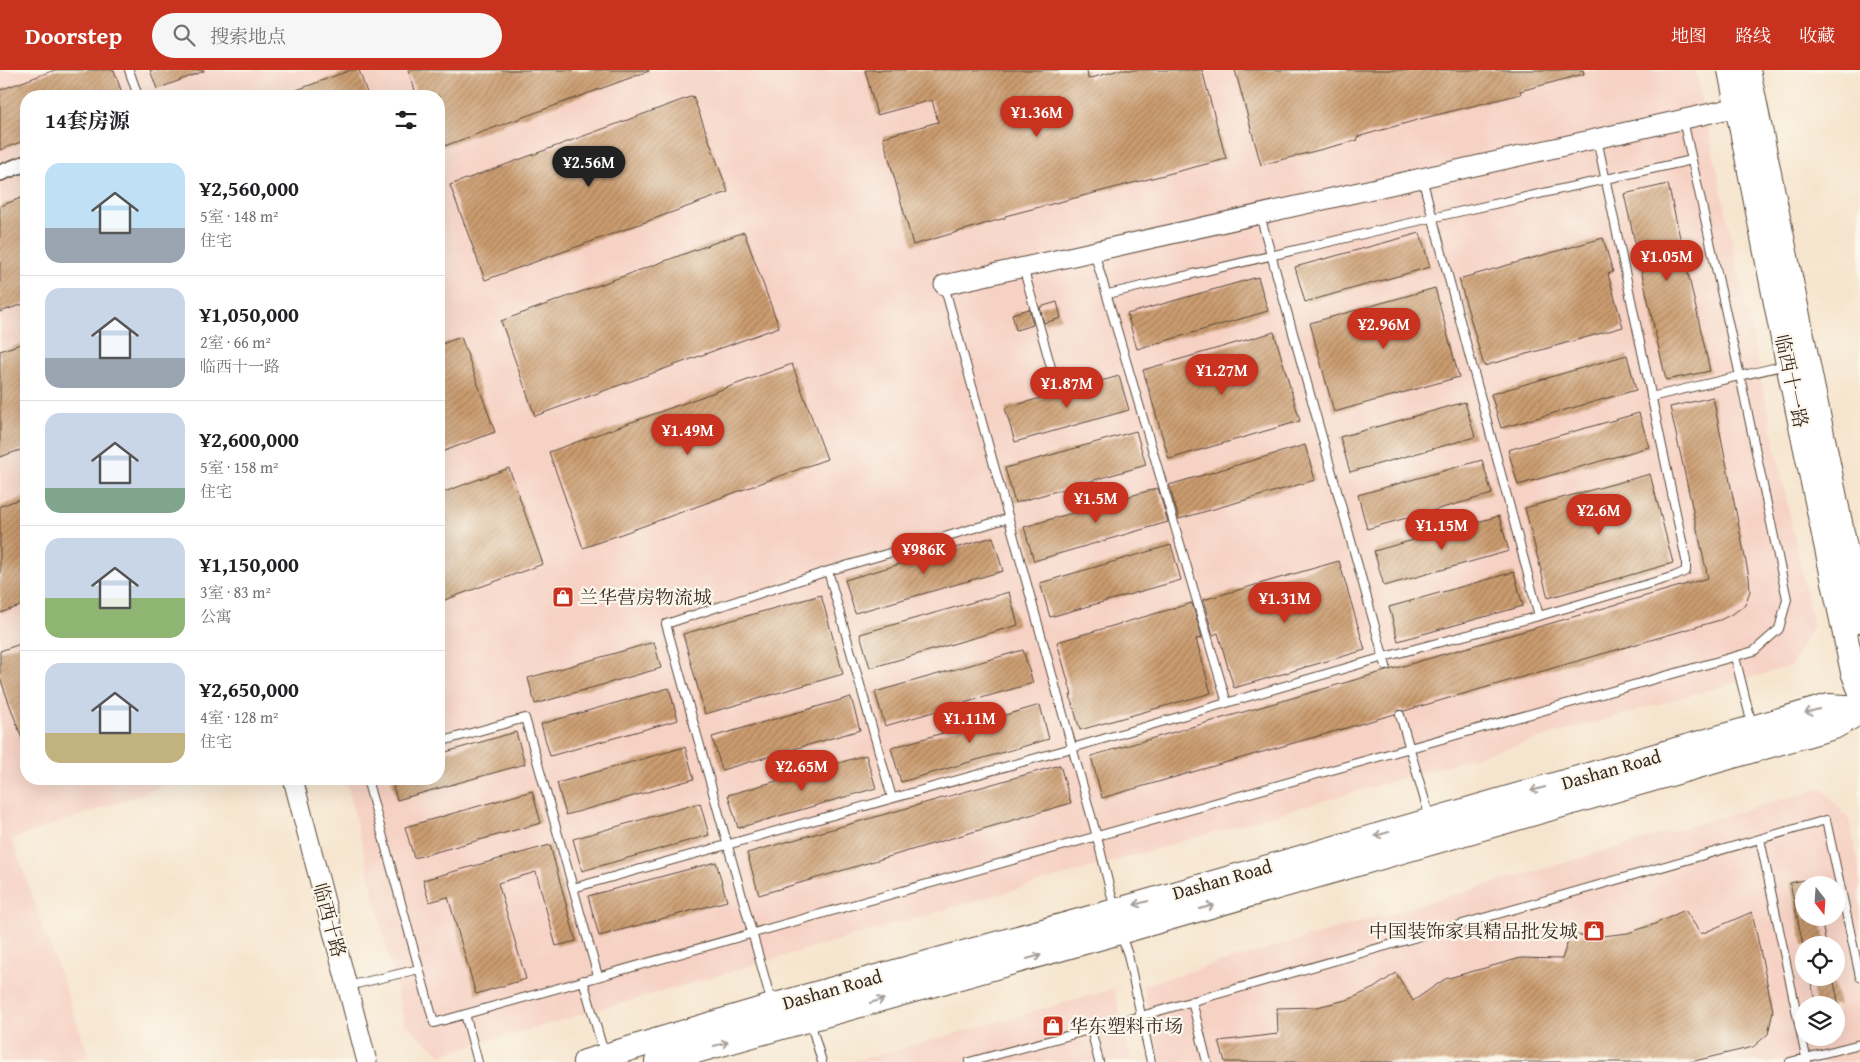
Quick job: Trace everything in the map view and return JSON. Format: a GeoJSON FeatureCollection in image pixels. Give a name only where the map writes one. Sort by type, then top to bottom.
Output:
{"type":"FeatureCollection","features":[{"type":"Feature","properties":{"kind":"main road","name":"临西十一路"},"geometry":{"type":"LineString","coordinates":[[1730,70],[1742,106],[1853,672],[1860,690]]}},
{"type":"Feature","properties":{"kind":"main road","name":"临西十一路"},"geometry":{"type":"LineString","coordinates":[[1740,70],[1742,106]]}},
{"type":"Feature","properties":{"kind":"main road","name":"临西十一路"},"geometry":{"type":"LineString","coordinates":[[1748,70],[1860,621]]}},
{"type":"Feature","properties":{"kind":"main road","name":"临西十一路"},"geometry":{"type":"LineString","coordinates":[[1793,363],[1860,673]]}},
{"type":"Feature","properties":{"kind":"main road","name":"Dashan Road"},"geometry":{"type":"LineString","coordinates":[[657,1062],[810,1020],[1431,820],[1829,706],[1860,708]]}},
{"type":"Feature","properties":{"kind":"main road","name":"Dashan Road"},"geometry":{"type":"LineString","coordinates":[[595,1059],[772,1006],[1118,922],[1834,727],[1860,712]]}},
{"type":"Feature","properties":{"kind":"street"},"geometry":{"type":"LineString","coordinates":[[944,285],[1742,106]]}},
{"type":"Feature","properties":{"kind":"street"},"geometry":{"type":"LineString","coordinates":[[0,173],[20,165]]}},
{"type":"Feature","properties":{"kind":"street","name":"临西十路"},"geometry":{"type":"LineString","coordinates":[[296,785],[367,1062]]}},
{"type":"Feature","properties":{"kind":"lane"},"geometry":{"type":"LineString","coordinates":[[129,70],[136,90]]}},
{"type":"Feature","properties":{"kind":"lane"},"geometry":{"type":"LineString","coordinates":[[369,785],[434,1023],[1754,651],[1779,629],[1787,599],[1683,120]]}},
{"type":"Feature","properties":{"kind":"lane"},"geometry":{"type":"LineString","coordinates":[[573,888],[1072,748],[1384,657],[1539,616],[1675,576],[1686,571],[1686,560],[1597,139]]}},
{"type":"Feature","properties":{"kind":"lane"},"geometry":{"type":"LineString","coordinates":[[1108,294],[1431,218],[1692,160]]}},
{"type":"Feature","properties":{"kind":"lane"},"geometry":{"type":"LineString","coordinates":[[1422,178],[1431,218],[1539,616]]}},
{"type":"Feature","properties":{"kind":"lane"},"geometry":{"type":"LineString","coordinates":[[1259,214],[1386,666]]}},
{"type":"Feature","properties":{"kind":"lane"},"geometry":{"type":"LineString","coordinates":[[1094,251],[1227,703]]}},
{"type":"Feature","properties":{"kind":"lane"},"geometry":{"type":"LineString","coordinates":[[1023,267],[1052,371]]}},
{"type":"Feature","properties":{"kind":"lane"},"geometry":{"type":"LineString","coordinates":[[944,285],[1097,837],[1128,955],[1151,1062]]}},
{"type":"Feature","properties":{"kind":"lane"},"geometry":{"type":"LineString","coordinates":[[1651,397],[1793,363]]}},
{"type":"Feature","properties":{"kind":"lane"},"geometry":{"type":"LineString","coordinates":[[772,1006],[666,624],[828,571],[1008,518]]}},
{"type":"Feature","properties":{"kind":"lane"},"geometry":{"type":"LineString","coordinates":[[828,571],[892,798]]}},
{"type":"Feature","properties":{"kind":"lane"},"geometry":{"type":"LineString","coordinates":[[1735,657],[1753,729]]}},
{"type":"Feature","properties":{"kind":"lane"},"geometry":{"type":"LineString","coordinates":[[1400,715],[1431,820]]}},
{"type":"Feature","properties":{"kind":"lane"},"geometry":{"type":"LineString","coordinates":[[445,740],[525,718],[598,976]]}},
{"type":"Feature","properties":{"kind":"lane"},"geometry":{"type":"LineString","coordinates":[[969,1062],[1141,1016],[1826,820],[1860,977]]}},
{"type":"Feature","properties":{"kind":"lane"},"geometry":{"type":"LineString","coordinates":[[1760,839],[1806,1060]]}},
{"type":"Feature","properties":{"kind":"lane"},"geometry":{"type":"LineString","coordinates":[[347,986],[419,968]]}},
{"type":"Feature","properties":{"kind":"lane"},"geometry":{"type":"LineString","coordinates":[[583,980],[595,1059]]}},
{"type":"Feature","properties":{"kind":"lane"},"geometry":{"type":"LineString","coordinates":[[1192,1001],[1207,1062]]}},
{"type":"Feature","properties":{"kind":"lane"},"geometry":{"type":"LineString","coordinates":[[465,1014],[478,1062]]}},
{"type":"Feature","properties":{"kind":"lane"},"geometry":{"type":"LineString","coordinates":[[810,1020],[822,1062]]}},
{"type":"Feature","properties":{"kind":"lane"},"geometry":{"type":"LineString","coordinates":[[1091,1030],[1099,1062]]}},
{"type":"Feature","properties":{"kind":"lane"},"geometry":{"type":"LineString","coordinates":[[1790,1062],[1806,1060],[1860,1044]]}},
{"type":"Feature","properties":{"kind":"shaded area"},"geometry":{"type":"Polygon","coordinates":[[[0,70],[1696,70],[1813,625],[1791,666],[441,1055],[405,1024],[347,785],[445,785],[445,90],[20,90],[20,785],[168,785],[12,839],[89,1056],[66,1062],[0,1062],[0,70]]]}},
{"type":"Feature","properties":{"kind":"shaded area","name":"中国装饰家具精品批发城"},"geometry":{"type":"Polygon","coordinates":[[[1822,788],[1849,819],[1860,871],[1860,1062],[1161,1062],[1143,985],[1822,788]]]}},
{"type":"Feature","properties":{"kind":"shaded area","name":"华东塑料市场"},"geometry":{"type":"Polygon","coordinates":[[[1114,989],[1132,1062],[853,1062],[1114,989]]]}},
{"type":"Feature","properties":{"kind":"building"},"geometry":{"type":"Polygon","coordinates":[[[55,70],[114,70],[121,90],[20,90],[20,142],[0,150],[0,90],[55,70]]]}},
{"type":"Feature","properties":{"kind":"building"},"geometry":{"type":"Polygon","coordinates":[[[150,70],[204,70],[204,71],[157,89],[150,70]]]}},
{"type":"Feature","properties":{"kind":"building"},"geometry":{"type":"Polygon","coordinates":[[[351,70],[359,70],[366,90],[297,90],[351,70]]]}},
{"type":"Feature","properties":{"kind":"building"},"geometry":{"type":"Polygon","coordinates":[[[408,70],[649,70],[445,146],[445,90],[415,90],[408,70]]]}},
{"type":"Feature","properties":{"kind":"building"},"geometry":{"type":"Polygon","coordinates":[[[865,70],[1087,70],[1088,79],[1119,70],[1202,70],[1226,159],[1005,216],[1005,218],[913,245],[883,137],[938,122],[932,100],[877,115],[865,70]]]}},
{"type":"Feature","properties":{"kind":"building"},"geometry":{"type":"Polygon","coordinates":[[[1235,70],[1583,70],[1584,74],[1520,91],[1521,94],[1357,137],[1358,140],[1261,165],[1235,70]]]}},
{"type":"Feature","properties":{"kind":"building"},"geometry":{"type":"Polygon","coordinates":[[[693,96],[728,192],[485,280],[450,185],[693,96]]]}},
{"type":"Feature","properties":{"kind":"building"},"geometry":{"type":"Polygon","coordinates":[[[1668,184],[1710,371],[1666,380],[1624,194],[1668,184]]]}},
{"type":"Feature","properties":{"kind":"building"},"geometry":{"type":"Polygon","coordinates":[[[20,198],[20,305],[0,312],[0,206],[20,198]]]}},
{"type":"Feature","properties":{"kind":"building"},"geometry":{"type":"Polygon","coordinates":[[[744,232],[779,327],[535,416],[501,321],[744,232]]]}},
{"type":"Feature","properties":{"kind":"building"},"geometry":{"type":"Polygon","coordinates":[[[1420,233],[1430,267],[1305,302],[1295,267],[1420,233]]]}},
{"type":"Feature","properties":{"kind":"building"},"geometry":{"type":"Polygon","coordinates":[[[1603,238],[1613,272],[1608,274],[1623,327],[1484,366],[1459,279],[1603,238]]]}},
{"type":"Feature","properties":{"kind":"building"},"geometry":{"type":"Polygon","coordinates":[[[1258,277],[1268,311],[1137,349],[1127,314],[1258,277]]]}},
{"type":"Feature","properties":{"kind":"building"},"geometry":{"type":"Polygon","coordinates":[[[1435,288],[1459,377],[1334,412],[1310,323],[1435,288]]]}},
{"type":"Feature","properties":{"kind":"building"},"geometry":{"type":"Polygon","coordinates":[[[1057,302],[1061,318],[1044,323],[1040,307],[1057,302]]]}},
{"type":"Feature","properties":{"kind":"building"},"geometry":{"type":"Polygon","coordinates":[[[1029,309],[1033,325],[1016,330],[1012,314],[1029,309]]]}},
{"type":"Feature","properties":{"kind":"building"},"geometry":{"type":"Polygon","coordinates":[[[1274,332],[1300,421],[1169,459],[1143,370],[1274,332]]]}},
{"type":"Feature","properties":{"kind":"building"},"geometry":{"type":"Polygon","coordinates":[[[461,337],[495,432],[445,451],[445,343],[461,337]]]}},
{"type":"Feature","properties":{"kind":"building"},"geometry":{"type":"Polygon","coordinates":[[[20,344],[20,450],[0,457],[0,351],[20,344]]]}},
{"type":"Feature","properties":{"kind":"building"},"geometry":{"type":"Polygon","coordinates":[[[1627,355],[1636,390],[1501,428],[1491,394],[1627,355]]]}},
{"type":"Feature","properties":{"kind":"building"},"geometry":{"type":"Polygon","coordinates":[[[792,364],[827,459],[583,548],[549,452],[792,364]]]}},
{"type":"Feature","properties":{"kind":"building"},"geometry":{"type":"Polygon","coordinates":[[[1119,376],[1129,410],[1015,442],[1005,408],[1119,376]]]}},
{"type":"Feature","properties":{"kind":"building"},"geometry":{"type":"Polygon","coordinates":[[[1713,397],[1749,577],[1750,591],[1745,605],[1734,613],[1720,620],[1404,711],[1399,710],[1395,714],[1102,798],[1091,756],[1708,578],[1670,407],[1713,397]]]}},
{"type":"Feature","properties":{"kind":"building"},"geometry":{"type":"Polygon","coordinates":[[[1465,402],[1475,437],[1350,472],[1340,437],[1465,402]]]}},
{"type":"Feature","properties":{"kind":"building"},"geometry":{"type":"Polygon","coordinates":[[[1639,413],[1649,447],[1518,485],[1508,450],[1639,413]]]}},
{"type":"Feature","properties":{"kind":"building"},"geometry":{"type":"Polygon","coordinates":[[[1136,431],[1146,465],[1015,503],[1005,468],[1136,431]]]}},
{"type":"Feature","properties":{"kind":"building"},"geometry":{"type":"Polygon","coordinates":[[[1305,445],[1315,480],[1179,519],[1169,485],[1305,445]]]}},
{"type":"Feature","properties":{"kind":"building"},"geometry":{"type":"Polygon","coordinates":[[[1482,460],[1492,494],[1367,529],[1358,495],[1482,460]]]}},
{"type":"Feature","properties":{"kind":"building"},"geometry":{"type":"Polygon","coordinates":[[[509,468],[543,564],[445,600],[445,492],[509,468]]]}},
{"type":"Feature","properties":{"kind":"building"},"geometry":{"type":"Polygon","coordinates":[[[1650,474],[1673,563],[1548,598],[1525,508],[1650,474]]]}},
{"type":"Feature","properties":{"kind":"building"},"geometry":{"type":"Polygon","coordinates":[[[1158,488],[1168,522],[1034,561],[1024,527],[1158,488]]]}},
{"type":"Feature","properties":{"kind":"building"},"geometry":{"type":"Polygon","coordinates":[[[20,499],[20,606],[0,613],[0,506],[20,499]]]}},
{"type":"Feature","properties":{"kind":"building"},"geometry":{"type":"Polygon","coordinates":[[[1499,516],[1509,551],[1384,586],[1374,551],[1499,516]]]}},
{"type":"Feature","properties":{"kind":"building"},"geometry":{"type":"Polygon","coordinates":[[[993,537],[1003,571],[855,613],[845,580],[993,537]]]}},
{"type":"Feature","properties":{"kind":"building"},"geometry":{"type":"Polygon","coordinates":[[[1171,545],[1181,580],[1050,617],[1040,583],[1171,545]]]}},
{"type":"Feature","properties":{"kind":"building"},"geometry":{"type":"Polygon","coordinates":[[[1339,561],[1365,650],[1234,688],[1218,633],[1213,635],[1203,600],[1339,561]]]}},
{"type":"Feature","properties":{"kind":"building"},"geometry":{"type":"Polygon","coordinates":[[[1514,572],[1523,606],[1398,641],[1389,607],[1514,572]]]}},
{"type":"Feature","properties":{"kind":"building"},"geometry":{"type":"Polygon","coordinates":[[[1009,592],[1018,625],[870,668],[860,634],[1009,592]]]}},
{"type":"Feature","properties":{"kind":"building"},"geometry":{"type":"Polygon","coordinates":[[[821,595],[843,674],[705,714],[683,634],[821,595]]]}},
{"type":"Feature","properties":{"kind":"building"},"geometry":{"type":"Polygon","coordinates":[[[1192,603],[1202,638],[1196,639],[1211,693],[1080,730],[1057,642],[1192,603]]]}},
{"type":"Feature","properties":{"kind":"building"},"geometry":{"type":"Polygon","coordinates":[[[654,642],[661,668],[535,704],[528,678],[654,642]]]}},
{"type":"Feature","properties":{"kind":"building"},"geometry":{"type":"Polygon","coordinates":[[[20,644],[20,733],[0,678],[0,651],[20,644]]]}},
{"type":"Feature","properties":{"kind":"building"},"geometry":{"type":"Polygon","coordinates":[[[1023,650],[1033,683],[885,726],[875,692],[1023,650]]]}},
{"type":"Feature","properties":{"kind":"building"},"geometry":{"type":"Polygon","coordinates":[[[669,688],[678,720],[550,756],[541,724],[669,688]]]}},
{"type":"Feature","properties":{"kind":"building"},"geometry":{"type":"Polygon","coordinates":[[[851,697],[860,730],[722,770],[712,737],[851,697]]]}},
{"type":"Feature","properties":{"kind":"building"},"geometry":{"type":"Polygon","coordinates":[[[1040,705],[1049,739],[901,782],[891,748],[1040,705]]]}},
{"type":"Feature","properties":{"kind":"building"},"geometry":{"type":"Polygon","coordinates":[[[516,732],[525,764],[397,800],[393,785],[445,785],[445,752],[516,732]]]}},
{"type":"Feature","properties":{"kind":"building"},"geometry":{"type":"Polygon","coordinates":[[[685,747],[694,779],[566,815],[557,783],[685,747]]]}},
{"type":"Feature","properties":{"kind":"building"},"geometry":{"type":"Polygon","coordinates":[[[866,755],[876,788],[738,828],[728,795],[866,755]]]}},
{"type":"Feature","properties":{"kind":"building"},"geometry":{"type":"Polygon","coordinates":[[[1060,765],[1071,803],[759,895],[747,853],[1060,765]]]}},
{"type":"Feature","properties":{"kind":"building"},"geometry":{"type":"Polygon","coordinates":[[[532,791],[541,823],[414,858],[405,827],[532,791]]]}},
{"type":"Feature","properties":{"kind":"building"},"geometry":{"type":"Polygon","coordinates":[[[700,803],[709,835],[582,871],[573,839],[700,803]]]}},
{"type":"Feature","properties":{"kind":"building"},"geometry":{"type":"Polygon","coordinates":[[[550,845],[576,941],[556,946],[536,872],[498,883],[526,979],[476,994],[448,897],[429,902],[423,880],[550,845]]]}},
{"type":"Feature","properties":{"kind":"building"},"geometry":{"type":"Polygon","coordinates":[[[716,862],[727,901],[599,936],[588,896],[716,862]]]}},
{"type":"Feature","properties":{"kind":"building"},"geometry":{"type":"Polygon","coordinates":[[[1795,882],[1795,907],[1790,883],[1795,882]]]}},
{"type":"Feature","properties":{"kind":"building"},"geometry":{"type":"Polygon","coordinates":[[[1685,910],[1701,934],[1752,912],[1773,1011],[1768,1034],[1753,1047],[1690,1062],[1225,1062],[1219,1041],[1278,1034],[1277,1008],[1317,1007],[1350,999],[1374,988],[1396,973],[1413,1001],[1445,979],[1521,958],[1562,959],[1570,935],[1603,936],[1628,933],[1655,924],[1685,910]]]}},
{"type":"Feature","properties":{"kind":"building"},"geometry":{"type":"Polygon","coordinates":[[[1799,926],[1822,926],[1824,936],[1801,936],[1799,926]]]}},
{"type":"Feature","properties":{"kind":"building"},"geometry":{"type":"Polygon","coordinates":[[[1812,986],[1835,986],[1837,996],[1814,996],[1812,986]]]}},
{"type":"Feature","properties":{"kind":"place","name":"兰华营房物流城"},"geometry":{"type":"Point","coordinates":[563,597]}},
{"type":"Feature","properties":{"kind":"place","name":"中国装饰家具精品批发城"},"geometry":{"type":"Point","coordinates":[1594,931]}},
{"type":"Feature","properties":{"kind":"place","name":"华东塑料市场"},"geometry":{"type":"Point","coordinates":[1053,1026]}}]}
